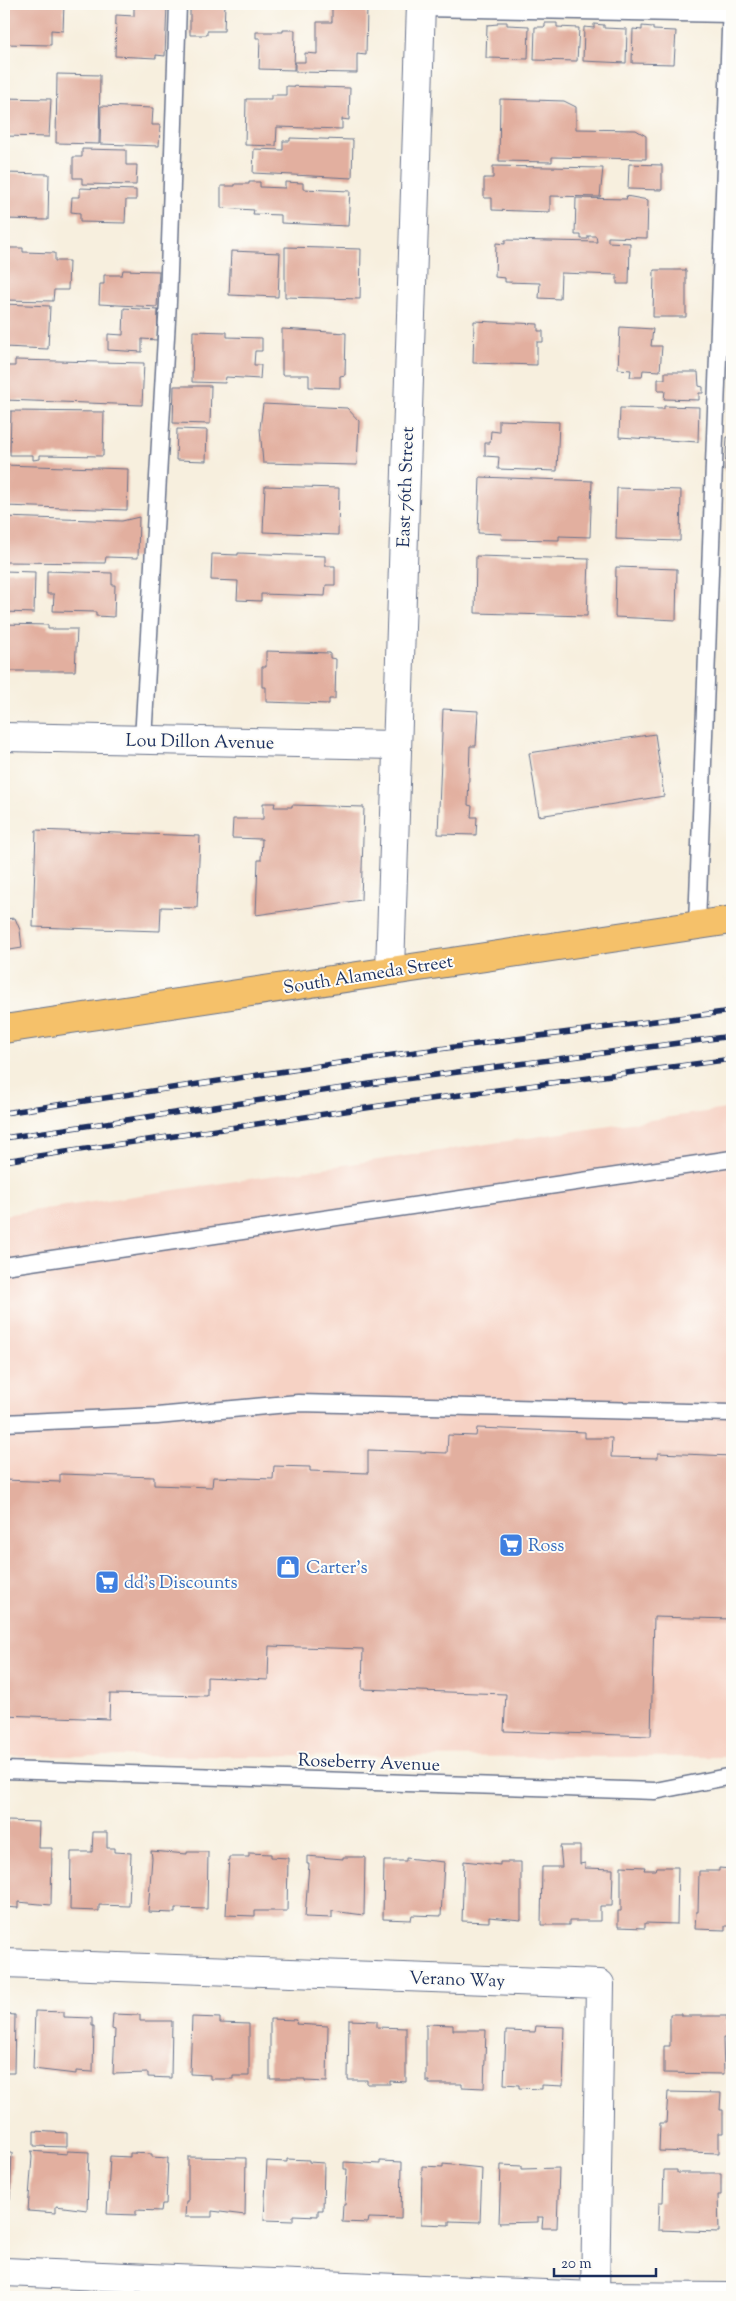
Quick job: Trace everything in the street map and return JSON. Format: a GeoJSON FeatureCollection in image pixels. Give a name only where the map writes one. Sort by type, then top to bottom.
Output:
{"type":"FeatureCollection","features":[{"type":"Feature","properties":{"kind":"main road","name":"South Alameda Street"},"geometry":{"type":"LineString","coordinates":[[4,1029],[732,920]]}},
{"type":"Feature","properties":{"kind":"street","name":"East 76th Street"},"geometry":{"type":"LineString","coordinates":[[390,970],[421,6]]}},
{"type":"Feature","properties":{"kind":"street","name":"Lou Dillon Avenue"},"geometry":{"type":"LineString","coordinates":[[4,737],[396,745]]}},
{"type":"Feature","properties":{"kind":"street","name":"Verano Way"},"geometry":{"type":"LineString","coordinates":[[4,1963],[600,1984],[595,2296]]}},
{"type":"Feature","properties":{"kind":"street"},"geometry":{"type":"LineString","coordinates":[[4,2272],[348,2292],[730,2297]]}},
{"type":"Feature","properties":{"kind":"lane"},"geometry":{"type":"LineString","coordinates":[[143,740],[168,302],[178,4]]}},
{"type":"Feature","properties":{"kind":"lane"},"geometry":{"type":"LineString","coordinates":[[421,6],[731,9],[697,925]]}},
{"type":"Feature","properties":{"kind":"lane"},"geometry":{"type":"LineString","coordinates":[[4,1266],[732,1159]]}},
{"type":"Feature","properties":{"kind":"lane"},"geometry":{"type":"LineString","coordinates":[[4,1423],[157,1416],[298,1403],[732,1413]]}},
{"type":"Feature","properties":{"kind":"lane","name":"Roseberry Avenue"},"geometry":{"type":"LineString","coordinates":[[4,1770],[655,1790],[732,1776]]}},
{"type":"Feature","properties":{"kind":"shaded area"},"geometry":{"type":"Polygon","coordinates":[[[732,1108],[732,1757],[4,1756],[4,1215],[732,1108]]]}},
{"type":"Feature","properties":{"kind":"building"},"geometry":{"type":"Polygon","coordinates":[[[4,4],[64,4],[63,31],[51,30],[51,45],[4,44],[4,4]]]}},
{"type":"Feature","properties":{"kind":"building"},"geometry":{"type":"Polygon","coordinates":[[[134,4],[167,4],[165,56],[156,55],[156,58],[115,56],[116,15],[134,16],[134,4]]]}},
{"type":"Feature","properties":{"kind":"building"},"geometry":{"type":"Polygon","coordinates":[[[190,4],[225,4],[224,31],[207,31],[207,35],[190,35],[190,4]]]}},
{"type":"Feature","properties":{"kind":"building"},"geometry":{"type":"Polygon","coordinates":[[[332,6],[367,7],[366,55],[357,54],[357,73],[295,72],[295,62],[305,62],[305,53],[317,54],[317,22],[332,22],[332,6]]]}},
{"type":"Feature","properties":{"kind":"building"},"geometry":{"type":"Polygon","coordinates":[[[498,22],[507,22],[507,25],[529,26],[528,59],[486,58],[487,25],[498,24],[498,22]]]}},
{"type":"Feature","properties":{"kind":"building"},"geometry":{"type":"Polygon","coordinates":[[[545,23],[557,23],[557,27],[579,28],[577,61],[534,60],[535,27],[545,27],[545,23]]]}},
{"type":"Feature","properties":{"kind":"building"},"geometry":{"type":"Polygon","coordinates":[[[594,24],[604,25],[604,28],[627,29],[626,63],[583,61],[584,27],[594,28],[594,24]]]}},
{"type":"Feature","properties":{"kind":"building"},"geometry":{"type":"Polygon","coordinates":[[[642,26],[653,27],[653,30],[676,31],[674,64],[632,63],[633,29],[642,30],[642,26]]]}},
{"type":"Feature","properties":{"kind":"building"},"geometry":{"type":"Polygon","coordinates":[[[283,30],[295,30],[294,70],[259,69],[260,38],[256,38],[256,32],[283,32],[283,30]]]}},
{"type":"Feature","properties":{"kind":"building"},"geometry":{"type":"Polygon","coordinates":[[[57,74],[100,75],[99,144],[56,143],[57,74]]]}},
{"type":"Feature","properties":{"kind":"building"},"geometry":{"type":"Polygon","coordinates":[[[286,86],[350,88],[349,120],[342,119],[342,129],[277,127],[276,146],[245,145],[246,99],[271,99],[271,95],[286,95],[286,86]]]}},
{"type":"Feature","properties":{"kind":"building"},"geometry":{"type":"Polygon","coordinates":[[[4,98],[51,99],[49,137],[4,136],[4,98]]]}},
{"type":"Feature","properties":{"kind":"building"},"geometry":{"type":"Polygon","coordinates":[[[500,99],[564,101],[576,107],[576,129],[636,130],[646,136],[646,159],[552,157],[552,162],[499,161],[500,99]]]}},
{"type":"Feature","properties":{"kind":"building"},"geometry":{"type":"Polygon","coordinates":[[[101,106],[153,108],[152,125],[160,125],[159,146],[100,144],[101,106]]]}},
{"type":"Feature","properties":{"kind":"building"},"geometry":{"type":"Polygon","coordinates":[[[290,138],[353,140],[352,178],[253,173],[254,149],[283,150],[283,141],[290,141],[290,138]]]}},
{"type":"Feature","properties":{"kind":"building"},"geometry":{"type":"Polygon","coordinates":[[[82,149],[126,150],[126,165],[137,165],[136,185],[82,184],[82,178],[73,178],[73,157],[82,157],[82,149]]]}},
{"type":"Feature","properties":{"kind":"building"},"geometry":{"type":"Polygon","coordinates":[[[629,164],[662,165],[662,190],[628,189],[629,164]]]}},
{"type":"Feature","properties":{"kind":"building"},"geometry":{"type":"Polygon","coordinates":[[[493,166],[603,168],[600,197],[550,196],[550,212],[492,210],[492,198],[484,198],[484,178],[493,178],[493,166]]]}},
{"type":"Feature","properties":{"kind":"building"},"geometry":{"type":"Polygon","coordinates":[[[4,173],[49,174],[48,220],[4,219],[4,173]]]}},
{"type":"Feature","properties":{"kind":"building"},"geometry":{"type":"Polygon","coordinates":[[[249,182],[260,182],[260,187],[285,188],[285,182],[303,183],[303,189],[350,191],[348,226],[281,223],[281,215],[253,214],[254,210],[221,208],[221,186],[249,184],[249,182]]]}},
{"type":"Feature","properties":{"kind":"building"},"geometry":{"type":"Polygon","coordinates":[[[80,188],[136,190],[136,200],[126,200],[125,223],[80,222],[80,213],[71,212],[72,197],[80,197],[80,188]]]}},
{"type":"Feature","properties":{"kind":"building"},"geometry":{"type":"Polygon","coordinates":[[[626,196],[648,200],[647,238],[608,237],[608,242],[630,243],[629,284],[617,284],[617,275],[561,273],[560,299],[539,298],[540,283],[505,282],[505,278],[495,277],[496,243],[505,244],[505,240],[597,242],[596,236],[588,236],[588,239],[581,239],[581,235],[575,235],[576,198],[627,199],[626,196]]]}},
{"type":"Feature","properties":{"kind":"building"},"geometry":{"type":"Polygon","coordinates":[[[285,247],[361,249],[360,299],[285,297],[285,247]]]}},
{"type":"Feature","properties":{"kind":"building"},"geometry":{"type":"Polygon","coordinates":[[[4,248],[23,248],[23,252],[55,253],[55,261],[69,261],[68,290],[54,290],[53,301],[4,300],[4,248]]]}},
{"type":"Feature","properties":{"kind":"building"},"geometry":{"type":"Polygon","coordinates":[[[231,251],[280,253],[278,297],[229,295],[231,251]]]}},
{"type":"Feature","properties":{"kind":"building"},"geometry":{"type":"Polygon","coordinates":[[[123,270],[159,271],[157,307],[99,304],[100,284],[104,284],[104,275],[122,275],[123,270]]]}},
{"type":"Feature","properties":{"kind":"building"},"geometry":{"type":"Polygon","coordinates":[[[654,270],[686,270],[686,317],[653,317],[654,270]]]}},
{"type":"Feature","properties":{"kind":"building"},"geometry":{"type":"Polygon","coordinates":[[[4,304],[50,306],[48,349],[4,347],[4,304]]]}},
{"type":"Feature","properties":{"kind":"building"},"geometry":{"type":"Polygon","coordinates":[[[124,308],[158,310],[157,340],[142,339],[142,352],[108,350],[108,334],[123,335],[124,308]]]}},
{"type":"Feature","properties":{"kind":"building"},"geometry":{"type":"Polygon","coordinates":[[[474,321],[538,324],[538,331],[543,331],[543,342],[537,342],[537,365],[473,363],[474,321]]]}},
{"type":"Feature","properties":{"kind":"building"},"geometry":{"type":"Polygon","coordinates":[[[620,327],[653,329],[651,346],[662,346],[660,371],[643,370],[642,377],[630,377],[631,370],[618,369],[620,327]]]}},
{"type":"Feature","properties":{"kind":"building"},"geometry":{"type":"Polygon","coordinates":[[[730,327],[732,327],[732,353],[729,353],[730,327]]]}},
{"type":"Feature","properties":{"kind":"building"},"geometry":{"type":"Polygon","coordinates":[[[282,329],[346,333],[345,375],[340,376],[340,388],[309,387],[309,375],[282,375],[282,329]]]}},
{"type":"Feature","properties":{"kind":"building"},"geometry":{"type":"Polygon","coordinates":[[[193,331],[227,332],[227,337],[262,338],[262,351],[255,351],[254,365],[261,365],[260,379],[226,377],[225,383],[192,382],[193,331]]]}},
{"type":"Feature","properties":{"kind":"building"},"geometry":{"type":"Polygon","coordinates":[[[15,360],[144,363],[142,405],[4,400],[4,366],[15,366],[15,360]]]}},
{"type":"Feature","properties":{"kind":"building"},"geometry":{"type":"Polygon","coordinates":[[[665,372],[698,372],[699,386],[703,387],[703,393],[699,393],[699,400],[664,399],[665,391],[658,391],[658,379],[665,379],[665,372]]]}},
{"type":"Feature","properties":{"kind":"building"},"geometry":{"type":"Polygon","coordinates":[[[174,386],[211,386],[210,424],[173,423],[174,386]]]}},
{"type":"Feature","properties":{"kind":"building"},"geometry":{"type":"Polygon","coordinates":[[[263,404],[347,408],[359,421],[357,465],[263,463],[260,428],[263,404]]]}},
{"type":"Feature","properties":{"kind":"building"},"geometry":{"type":"Polygon","coordinates":[[[664,406],[699,407],[698,442],[619,437],[620,408],[664,409],[664,406]]]}},
{"type":"Feature","properties":{"kind":"building"},"geometry":{"type":"Polygon","coordinates":[[[11,411],[104,412],[103,456],[40,455],[40,459],[33,460],[33,455],[10,455],[11,411]]]}},
{"type":"Feature","properties":{"kind":"building"},"geometry":{"type":"Polygon","coordinates":[[[499,420],[559,422],[557,471],[498,469],[499,457],[485,456],[485,443],[490,443],[491,431],[499,432],[499,420]]]}},
{"type":"Feature","properties":{"kind":"building"},"geometry":{"type":"Polygon","coordinates":[[[177,429],[207,430],[206,461],[176,460],[177,429]]]}},
{"type":"Feature","properties":{"kind":"building"},"geometry":{"type":"Polygon","coordinates":[[[727,437],[732,437],[732,472],[725,471],[727,437]]]}},
{"type":"Feature","properties":{"kind":"building"},"geometry":{"type":"Polygon","coordinates":[[[4,465],[128,469],[127,510],[4,506],[4,465]]]}},
{"type":"Feature","properties":{"kind":"building"},"geometry":{"type":"Polygon","coordinates":[[[480,477],[592,481],[590,537],[559,536],[559,540],[501,539],[502,534],[478,533],[480,477]]]}},
{"type":"Feature","properties":{"kind":"building"},"geometry":{"type":"Polygon","coordinates":[[[265,486],[339,488],[338,535],[263,532],[265,486]]]}},
{"type":"Feature","properties":{"kind":"building"},"geometry":{"type":"Polygon","coordinates":[[[617,488],[681,490],[680,541],[616,539],[617,488]]]}},
{"type":"Feature","properties":{"kind":"building"},"geometry":{"type":"Polygon","coordinates":[[[4,517],[122,521],[139,517],[138,558],[106,557],[105,563],[4,562],[4,517]]]}},
{"type":"Feature","properties":{"kind":"building"},"geometry":{"type":"Polygon","coordinates":[[[238,553],[325,556],[325,566],[335,566],[335,585],[326,585],[325,596],[261,594],[261,601],[237,600],[238,581],[211,580],[212,554],[238,555],[238,553]]]}},
{"type":"Feature","properties":{"kind":"building"},"geometry":{"type":"Polygon","coordinates":[[[476,556],[589,559],[587,616],[475,613],[476,556]]]}},
{"type":"Feature","properties":{"kind":"building"},"geometry":{"type":"Polygon","coordinates":[[[616,567],[677,569],[676,620],[615,617],[616,567]]]}},
{"type":"Feature","properties":{"kind":"building"},"geometry":{"type":"Polygon","coordinates":[[[4,571],[35,572],[34,613],[4,612],[4,571]]]}},
{"type":"Feature","properties":{"kind":"building"},"geometry":{"type":"Polygon","coordinates":[[[47,571],[112,573],[112,585],[115,585],[114,617],[96,616],[96,612],[53,611],[54,594],[47,594],[47,571]]]}},
{"type":"Feature","properties":{"kind":"building"},"geometry":{"type":"Polygon","coordinates":[[[4,624],[48,625],[48,629],[77,629],[75,671],[4,671],[4,624]]]}},
{"type":"Feature","properties":{"kind":"building"},"geometry":{"type":"Polygon","coordinates":[[[266,651],[330,653],[330,658],[336,659],[335,699],[329,699],[329,704],[266,702],[266,687],[262,687],[262,667],[266,667],[266,651]]]}},
{"type":"Feature","properties":{"kind":"building"},"geometry":{"type":"Polygon","coordinates":[[[443,709],[478,711],[476,746],[470,746],[468,805],[472,806],[471,817],[477,817],[476,835],[438,834],[443,709]]]}},
{"type":"Feature","properties":{"kind":"building"},"geometry":{"type":"Polygon","coordinates":[[[655,734],[664,796],[539,816],[529,753],[655,734]]]}},
{"type":"Feature","properties":{"kind":"building"},"geometry":{"type":"Polygon","coordinates":[[[263,803],[275,803],[274,807],[292,807],[292,805],[364,807],[361,900],[256,915],[258,860],[261,860],[262,839],[232,838],[233,819],[263,819],[263,803]]]}},
{"type":"Feature","properties":{"kind":"building"},"geometry":{"type":"Polygon","coordinates":[[[36,830],[200,836],[197,908],[161,907],[160,931],[33,927],[36,830]]]}},
{"type":"Feature","properties":{"kind":"building"},"geometry":{"type":"Polygon","coordinates":[[[15,918],[20,930],[22,948],[4,951],[4,919],[15,918]]]}},
{"type":"Feature","properties":{"kind":"building"},"geometry":{"type":"Polygon","coordinates":[[[477,1428],[585,1432],[585,1438],[612,1438],[611,1457],[658,1458],[658,1453],[732,1456],[732,1619],[654,1617],[651,1736],[504,1731],[506,1694],[362,1689],[363,1649],[269,1646],[268,1680],[207,1677],[207,1696],[110,1694],[109,1719],[4,1715],[4,1480],[60,1482],[60,1474],[154,1477],[154,1485],[212,1487],[213,1477],[273,1479],[274,1466],[310,1467],[310,1471],[368,1473],[368,1450],[447,1453],[448,1435],[476,1436],[477,1428]]]}},
{"type":"Feature","properties":{"kind":"building"},"geometry":{"type":"Polygon","coordinates":[[[7,1821],[39,1822],[38,1848],[52,1848],[51,1905],[18,1902],[18,1908],[4,1907],[4,1846],[6,1846],[7,1821]]]}},
{"type":"Feature","properties":{"kind":"building"},"geometry":{"type":"Polygon","coordinates":[[[93,1832],[107,1832],[107,1848],[114,1848],[114,1852],[131,1853],[129,1906],[99,1905],[99,1911],[70,1910],[71,1852],[92,1852],[93,1832]]]}},
{"type":"Feature","properties":{"kind":"building"},"geometry":{"type":"Polygon","coordinates":[[[560,1846],[580,1846],[580,1864],[585,1863],[585,1868],[613,1869],[612,1906],[600,1906],[600,1921],[569,1921],[569,1925],[541,1925],[542,1867],[562,1867],[560,1846]]]}},
{"type":"Feature","properties":{"kind":"building"},"geometry":{"type":"Polygon","coordinates":[[[151,1851],[187,1854],[187,1852],[208,1852],[207,1909],[175,1908],[175,1913],[148,1912],[151,1851]]]}},
{"type":"Feature","properties":{"kind":"building"},"geometry":{"type":"Polygon","coordinates":[[[249,1853],[271,1854],[271,1857],[288,1858],[287,1911],[255,1911],[255,1916],[226,1915],[229,1857],[249,1857],[249,1853]]]}},
{"type":"Feature","properties":{"kind":"building"},"geometry":{"type":"Polygon","coordinates":[[[307,1856],[343,1859],[343,1857],[365,1857],[364,1915],[332,1911],[332,1918],[305,1917],[309,1864],[307,1864],[307,1856]]]}},
{"type":"Feature","properties":{"kind":"building"},"geometry":{"type":"Polygon","coordinates":[[[406,1858],[444,1862],[441,1916],[412,1915],[411,1920],[383,1919],[384,1861],[406,1861],[406,1858]]]}},
{"type":"Feature","properties":{"kind":"building"},"geometry":{"type":"Polygon","coordinates":[[[464,1861],[500,1865],[500,1862],[521,1862],[521,1920],[489,1917],[489,1922],[462,1921],[464,1861]]]}},
{"type":"Feature","properties":{"kind":"building"},"geometry":{"type":"Polygon","coordinates":[[[621,1866],[645,1867],[644,1870],[656,1870],[657,1867],[678,1867],[677,1924],[645,1923],[645,1928],[618,1927],[618,1911],[621,1911],[621,1866]]]}},
{"type":"Feature","properties":{"kind":"building"},"geometry":{"type":"Polygon","coordinates":[[[719,1868],[732,1869],[732,1926],[725,1926],[725,1930],[695,1929],[696,1912],[698,1912],[699,1871],[719,1871],[719,1868]]]}},
{"type":"Feature","properties":{"kind":"building"},"geometry":{"type":"Polygon","coordinates":[[[35,2011],[64,2012],[64,2017],[92,2018],[92,2026],[94,2026],[93,2072],[76,2071],[76,2074],[33,2069],[35,2011]]]}},
{"type":"Feature","properties":{"kind":"building"},"geometry":{"type":"Polygon","coordinates":[[[4,2014],[15,2015],[14,2073],[4,2073],[4,2014]]]}},
{"type":"Feature","properties":{"kind":"building"},"geometry":{"type":"Polygon","coordinates":[[[113,2014],[140,2015],[140,2021],[172,2021],[171,2078],[148,2077],[148,2073],[113,2074],[115,2030],[112,2029],[113,2014]]]}},
{"type":"Feature","properties":{"kind":"building"},"geometry":{"type":"Polygon","coordinates":[[[670,2014],[682,2014],[682,2016],[727,2016],[726,2038],[723,2038],[724,2074],[664,2073],[664,2046],[670,2046],[670,2014]]]}},
{"type":"Feature","properties":{"kind":"building"},"geometry":{"type":"Polygon","coordinates":[[[192,2017],[220,2018],[220,2023],[249,2024],[249,2076],[233,2076],[233,2079],[210,2079],[210,2075],[190,2074],[192,2017]]]}},
{"type":"Feature","properties":{"kind":"building"},"geometry":{"type":"Polygon","coordinates":[[[270,2019],[297,2020],[296,2024],[328,2026],[327,2082],[305,2081],[305,2079],[270,2079],[270,2019]]]}},
{"type":"Feature","properties":{"kind":"building"},"geometry":{"type":"Polygon","coordinates":[[[349,2020],[377,2021],[377,2027],[406,2028],[406,2082],[390,2081],[390,2084],[367,2084],[367,2080],[348,2080],[349,2020]]]}},
{"type":"Feature","properties":{"kind":"building"},"geometry":{"type":"Polygon","coordinates":[[[426,2024],[453,2025],[453,2030],[486,2030],[484,2088],[462,2087],[462,2084],[429,2084],[429,2081],[426,2081],[426,2024]]]}},
{"type":"Feature","properties":{"kind":"building"},"geometry":{"type":"Polygon","coordinates":[[[536,2026],[565,2027],[563,2086],[542,2085],[542,2089],[519,2088],[519,2085],[504,2084],[506,2031],[535,2032],[536,2026]]]}},
{"type":"Feature","properties":{"kind":"building"},"geometry":{"type":"Polygon","coordinates":[[[668,2092],[721,2093],[720,2110],[723,2110],[723,2133],[719,2133],[719,2153],[659,2151],[660,2123],[666,2123],[668,2092]]]}},
{"type":"Feature","properties":{"kind":"building"},"geometry":{"type":"Polygon","coordinates":[[[34,2131],[67,2133],[67,2147],[34,2146],[34,2131]]]}},
{"type":"Feature","properties":{"kind":"building"},"geometry":{"type":"Polygon","coordinates":[[[31,2151],[67,2154],[67,2151],[89,2152],[87,2210],[56,2206],[56,2213],[28,2211],[31,2151]]]}},
{"type":"Feature","properties":{"kind":"building"},"geometry":{"type":"Polygon","coordinates":[[[4,2153],[12,2153],[10,2199],[4,2199],[4,2153]]]}},
{"type":"Feature","properties":{"kind":"building"},"geometry":{"type":"Polygon","coordinates":[[[130,2153],[152,2154],[152,2157],[168,2158],[166,2204],[162,2204],[161,2211],[136,2210],[136,2215],[107,2214],[110,2156],[130,2157],[130,2153]]]}},
{"type":"Feature","properties":{"kind":"building"},"geometry":{"type":"Polygon","coordinates":[[[188,2157],[246,2158],[245,2215],[212,2211],[212,2217],[185,2217],[186,2201],[188,2201],[188,2157]]]}},
{"type":"Feature","properties":{"kind":"building"},"geometry":{"type":"Polygon","coordinates":[[[287,2159],[324,2163],[323,2210],[318,2210],[318,2216],[293,2215],[293,2221],[264,2220],[267,2161],[287,2162],[287,2159]]]}},
{"type":"Feature","properties":{"kind":"building"},"geometry":{"type":"Polygon","coordinates":[[[380,2161],[402,2162],[401,2219],[369,2218],[368,2223],[342,2222],[347,2169],[344,2169],[344,2162],[380,2164],[380,2161]]]}},
{"type":"Feature","properties":{"kind":"building"},"geometry":{"type":"Polygon","coordinates":[[[443,2164],[482,2168],[480,2222],[449,2221],[449,2225],[421,2224],[422,2166],[443,2167],[443,2164]]]}},
{"type":"Feature","properties":{"kind":"building"},"geometry":{"type":"Polygon","coordinates":[[[501,2165],[522,2166],[522,2169],[559,2168],[557,2228],[542,2228],[543,2217],[538,2217],[538,2222],[499,2223],[501,2165]]]}},
{"type":"Feature","properties":{"kind":"building"},"geometry":{"type":"Polygon","coordinates":[[[664,2170],[677,2170],[677,2173],[721,2173],[721,2195],[718,2195],[719,2232],[658,2230],[659,2202],[663,2202],[664,2170]]]}},
{"type":"Feature","properties":{"kind":"railway"},"geometry":{"type":"LineString","coordinates":[[4,1113],[393,1055],[732,1011]]}},
{"type":"Feature","properties":{"kind":"railway"},"geometry":{"type":"LineString","coordinates":[[4,1138],[397,1080],[732,1036]]}},
{"type":"Feature","properties":{"kind":"railway"},"geometry":{"type":"LineString","coordinates":[[4,1161],[400,1103],[732,1059]]}},
{"type":"Feature","properties":{"kind":"place","name":"Ross"},"geometry":{"type":"Point","coordinates":[511,1545]}},
{"type":"Feature","properties":{"kind":"place","name":"Carter's"},"geometry":{"type":"Point","coordinates":[288,1567]}},
{"type":"Feature","properties":{"kind":"place","name":"dd's Discounts"},"geometry":{"type":"Point","coordinates":[107,1582]}}]}
